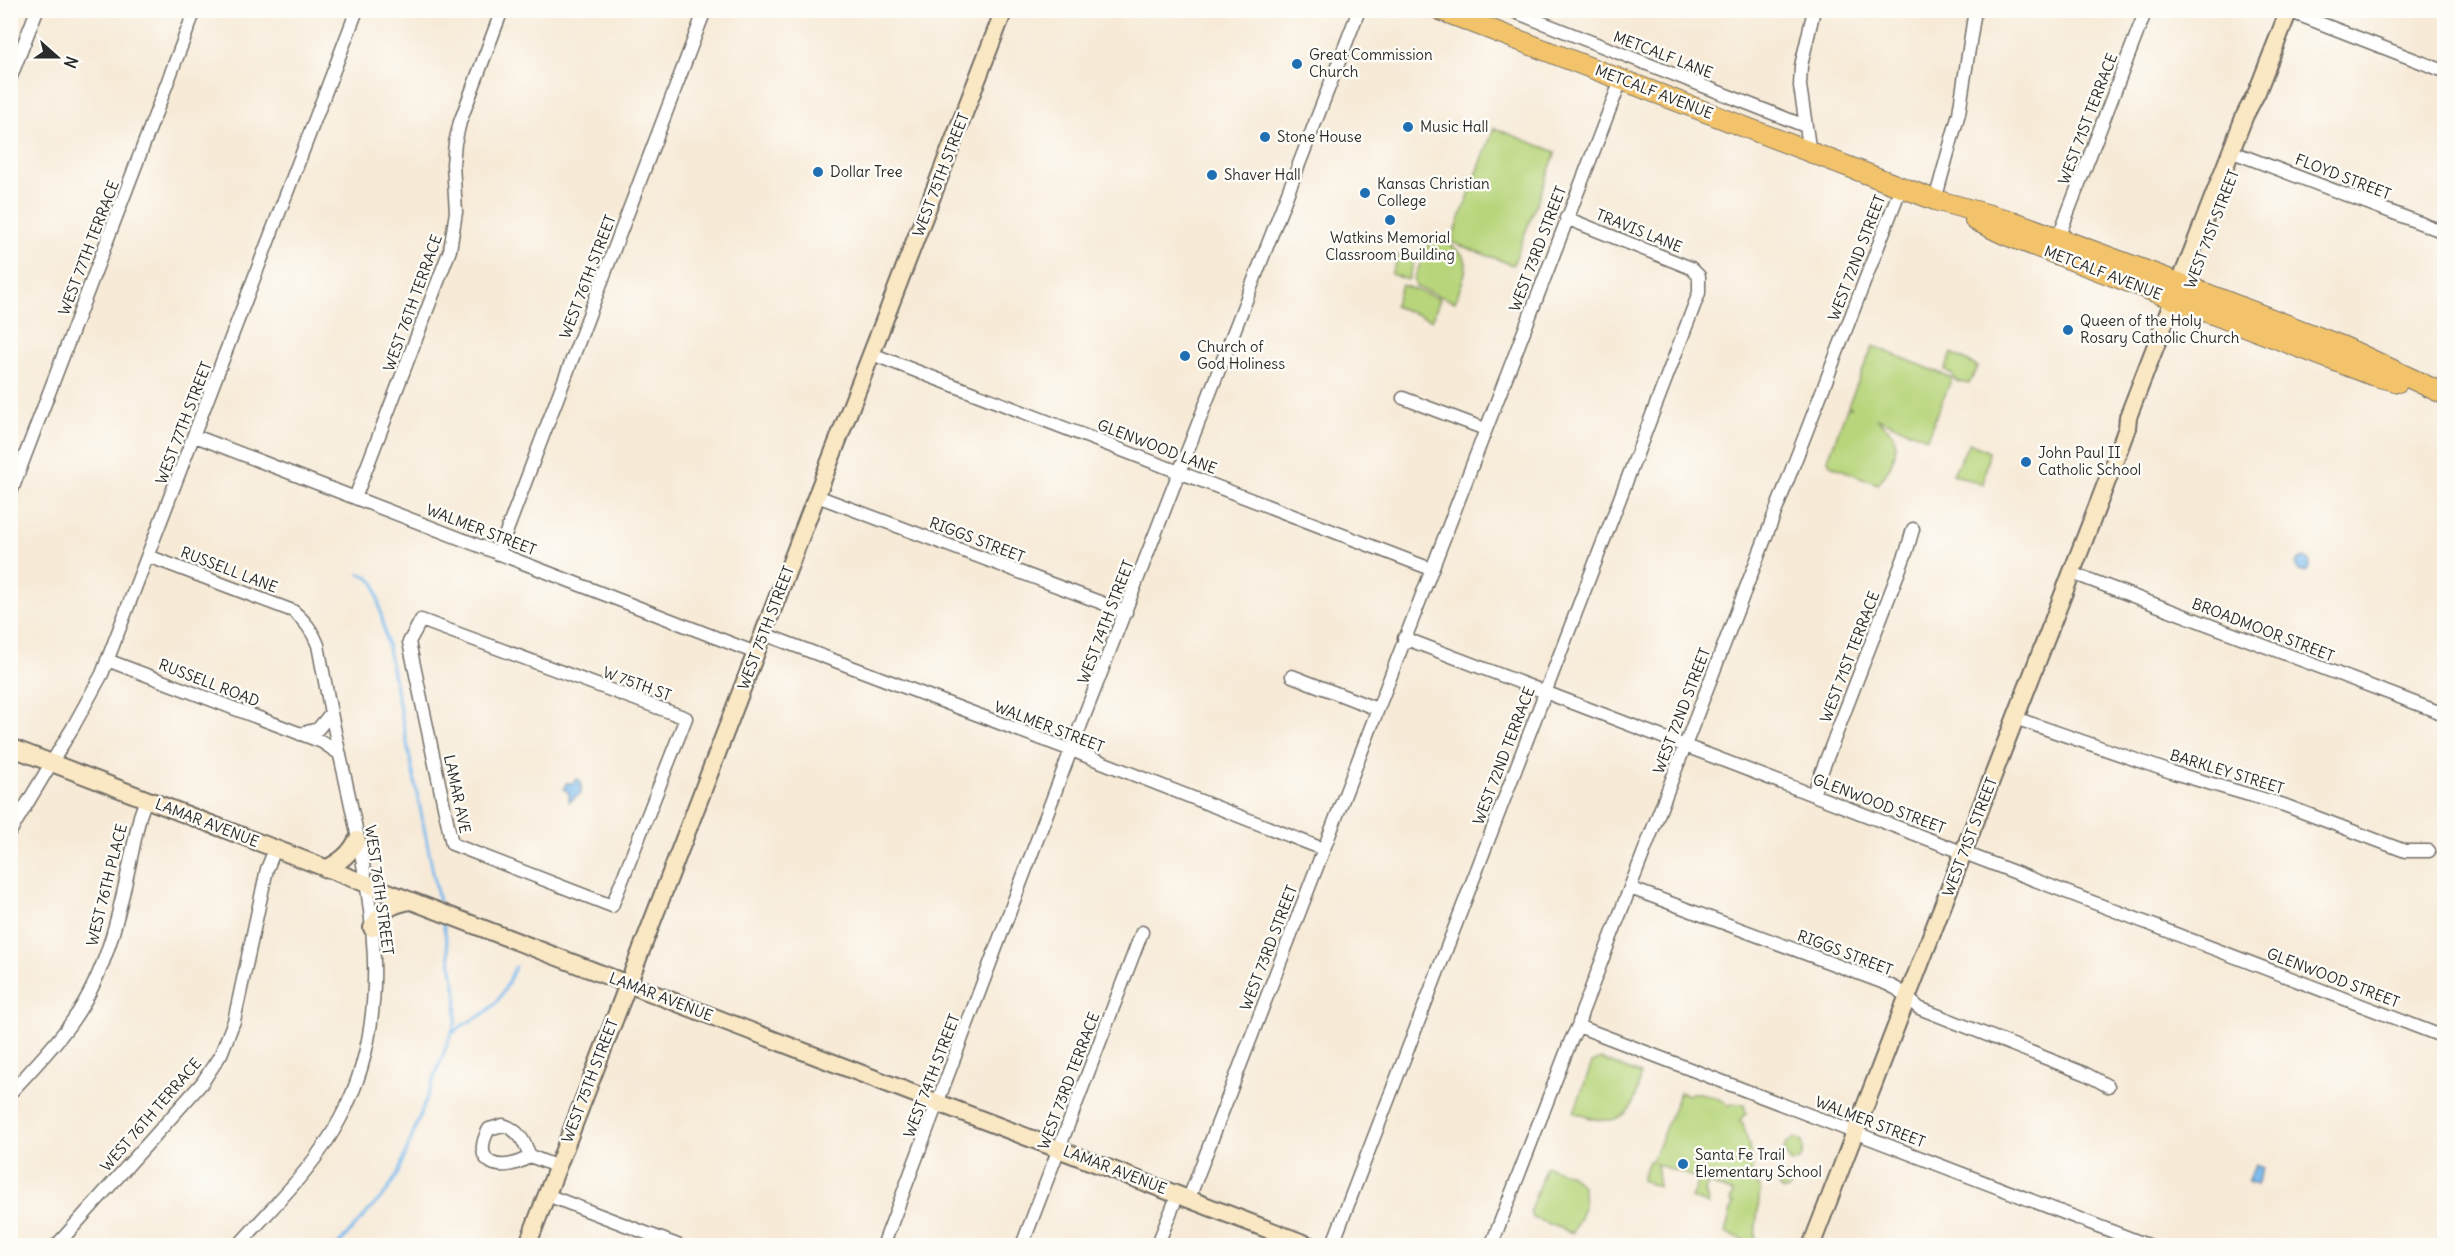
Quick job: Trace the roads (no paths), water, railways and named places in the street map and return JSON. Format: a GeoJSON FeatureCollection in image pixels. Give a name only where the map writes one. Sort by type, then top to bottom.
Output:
{"type":"FeatureCollection","features":[{"type":"Feature","properties":{"kind":"main road","name":"METCALF AVENUE"},"geometry":{"type":"LineString","coordinates":[[1440,10],[1935,200],[2012,221],[2058,238],[2372,375],[2445,394]]}},
{"type":"Feature","properties":{"kind":"main road","name":"METCALF AVENUE"},"geometry":{"type":"LineString","coordinates":[[1935,200],[2006,236],[2181,293]]}},
{"type":"Feature","properties":{"kind":"street"},"geometry":{"type":"LineString","coordinates":[[11,79],[37,10]]}},
{"type":"Feature","properties":{"kind":"street","name":"WEST 77TH TERRACE"},"geometry":{"type":"LineString","coordinates":[[10,495],[195,10]]}},
{"type":"Feature","properties":{"kind":"street","name":"WEST 77TH STREET"},"geometry":{"type":"LineString","coordinates":[[10,832],[90,696],[107,660],[357,10]]}},
{"type":"Feature","properties":{"kind":"street","name":"WEST 76TH TERRACE"},"geometry":{"type":"LineString","coordinates":[[355,498],[450,250],[456,212],[453,164],[455,143],[460,122],[502,10]]}},
{"type":"Feature","properties":{"kind":"street","name":"WEST 76TH STREET"},"geometry":{"type":"LineString","coordinates":[[498,554],[705,10]]}},
{"type":"Feature","properties":{"kind":"street","name":"WEST 75TH STREET"},"geometry":{"type":"LineString","coordinates":[[527,1245],[1004,10]]}},
{"type":"Feature","properties":{"kind":"street","name":"WEST 74TH STREET"},"geometry":{"type":"LineString","coordinates":[[883,1245],[1071,750],[1359,10]]}},
{"type":"Feature","properties":{"kind":"street","name":"METCALF LANE"},"geometry":{"type":"LineString","coordinates":[[1510,10],[1804,126]]}},
{"type":"Feature","properties":{"kind":"street"},"geometry":{"type":"LineString","coordinates":[[1810,153],[1804,126],[1800,86],[1801,66],[1814,10]]}},
{"type":"Feature","properties":{"kind":"street"},"geometry":{"type":"LineString","coordinates":[[1935,200],[1959,113],[1975,10]]}},
{"type":"Feature","properties":{"kind":"street","name":"WEST 71ST TERRACE"},"geometry":{"type":"LineString","coordinates":[[2058,238],[2146,10]]}},
{"type":"Feature","properties":{"kind":"street"},"geometry":{"type":"LineString","coordinates":[[2288,11],[2445,71]]}},
{"type":"Feature","properties":{"kind":"street","name":"WEST 71ST STREET"},"geometry":{"type":"LineString","coordinates":[[1811,1245],[2072,573],[2127,428],[2128,417],[2181,293],[2235,153],[2244,115],[2257,92],[2288,11]]}},
{"type":"Feature","properties":{"kind":"street","name":"WEST 73RD STREET"},"geometry":{"type":"LineString","coordinates":[[1157,1245],[1184,1196],[1323,849],[1621,80]]}},
{"type":"Feature","properties":{"kind":"street","name":"FLOYD STREET"},"geometry":{"type":"LineString","coordinates":[[2235,153],[2445,232]]}},
{"type":"Feature","properties":{"kind":"street","name":"WEST 72ND STREET"},"geometry":{"type":"LineString","coordinates":[[1491,1245],[1578,1026],[1901,187]]}},
{"type":"Feature","properties":{"kind":"street","name":"TRAVIS LANE"},"geometry":{"type":"LineString","coordinates":[[1566,218],[1691,268],[1698,276]]}},
{"type":"Feature","properties":{"kind":"street","name":"WEST 72ND TERRACE"},"geometry":{"type":"LineString","coordinates":[[1332,1245],[1699,293],[1698,276]]}},
{"type":"Feature","properties":{"kind":"street","name":"GLENWOOD LANE"},"geometry":{"type":"LineString","coordinates":[[872,354],[1431,569]]}},
{"type":"Feature","properties":{"kind":"street"},"geometry":{"type":"LineString","coordinates":[[1403,398],[1485,429]]}},
{"type":"Feature","properties":{"kind":"street","name":"WALMER STREET"},"geometry":{"type":"LineString","coordinates":[[195,436],[756,653]]}},
{"type":"Feature","properties":{"kind":"street","name":"RIGGS STREET"},"geometry":{"type":"LineString","coordinates":[[817,496],[1126,612]]}},
{"type":"Feature","properties":{"kind":"street","name":"WEST 71ST TERRACE"},"geometry":{"type":"LineString","coordinates":[[1813,795],[1913,529]]}},
{"type":"Feature","properties":{"kind":"street","name":"RUSSELL LANE"},"geometry":{"type":"LineString","coordinates":[[148,556],[246,592],[297,615]]}},
{"type":"Feature","properties":{"kind":"street","name":"BROADMOOR STREET"},"geometry":{"type":"LineString","coordinates":[[2072,573],[2445,714]]}},
{"type":"Feature","properties":{"kind":"street","name":"WEST 76TH STREET"},"geometry":{"type":"LineString","coordinates":[[238,1245],[311,1163],[341,1118],[355,1087],[370,1031],[375,993],[372,928],[365,884],[318,645],[313,632],[297,615]]}},
{"type":"Feature","properties":{"kind":"street","name":"W 75TH ST"},"geometry":{"type":"LineString","coordinates":[[421,620],[686,718],[612,906]]}},
{"type":"Feature","properties":{"kind":"street","name":"LAMAR AVE"},"geometry":{"type":"LineString","coordinates":[[421,620],[409,642],[452,844],[612,906]]}},
{"type":"Feature","properties":{"kind":"street","name":"WALMER STREET"},"geometry":{"type":"LineString","coordinates":[[764,634],[1071,750],[1323,849]]}},
{"type":"Feature","properties":{"kind":"street","name":"GLENWOOD STREET"},"geometry":{"type":"LineString","coordinates":[[1404,638],[1941,844],[1963,855],[2445,1037]]}},
{"type":"Feature","properties":{"kind":"street","name":"RUSSELL ROAD"},"geometry":{"type":"LineString","coordinates":[[107,660],[322,742],[340,754]]}},
{"type":"Feature","properties":{"kind":"street"},"geometry":{"type":"LineString","coordinates":[[1292,676],[1377,709]]}},
{"type":"Feature","properties":{"kind":"street"},"geometry":{"type":"LineString","coordinates":[[300,734],[318,729],[332,713]]}},
{"type":"Feature","properties":{"kind":"street","name":"BARKLEY STREET"},"geometry":{"type":"LineString","coordinates":[[2015,718],[2174,773],[2284,806],[2405,851],[2429,851]]}},
{"type":"Feature","properties":{"kind":"street","name":"LAMAR AVENUE"},"geometry":{"type":"LineString","coordinates":[[10,747],[1311,1245]]}},
{"type":"Feature","properties":{"kind":"street","name":"WEST 76TH PLACE"},"geometry":{"type":"LineString","coordinates":[[10,1093],[74,1019],[100,969],[113,933],[146,799]]}},
{"type":"Feature","properties":{"kind":"street"},"geometry":{"type":"LineString","coordinates":[[326,869],[343,859],[357,840]]}},
{"type":"Feature","properties":{"kind":"street","name":"WEST 76TH TERRACE"},"geometry":{"type":"LineString","coordinates":[[56,1245],[195,1090],[220,1054],[234,1021],[267,869],[274,849]]}},
{"type":"Feature","properties":{"kind":"street","name":"RIGGS STREET"},"geometry":{"type":"LineString","coordinates":[[1630,888],[1887,984],[1897,989],[1919,1008],[2086,1074],[2108,1086]]}},
{"type":"Feature","properties":{"kind":"street"},"geometry":{"type":"LineString","coordinates":[[372,928],[386,908],[392,904],[410,901]]}},
{"type":"Feature","properties":{"kind":"street","name":"WEST 73RD TERRACE"},"geometry":{"type":"LineString","coordinates":[[1024,1240],[1142,932]]}},
{"type":"Feature","properties":{"kind":"street","name":"WALMER STREET"},"geometry":{"type":"LineString","coordinates":[[1578,1026],[2150,1245]]}},
{"type":"Feature","properties":{"kind":"street"},"geometry":{"type":"LineString","coordinates":[[530,1156],[558,1167]]}},
{"type":"Feature","properties":{"kind":"street"},"geometry":{"type":"LineString","coordinates":[[547,1195],[680,1245]]}},
{"type":"Feature","properties":{"kind":"water"},"geometry":{"type":"Polygon","coordinates":[[[2300,558],[2306,558],[2310,565],[2306,572],[2300,572],[2296,568],[2296,562],[2300,558]]]}},
{"type":"Feature","properties":{"kind":"water"},"geometry":{"type":"Polygon","coordinates":[[[576,779],[581,781],[581,793],[569,802],[569,793],[564,789],[566,783],[573,783],[576,779]]]}},
{"type":"Feature","properties":{"kind":"water"},"geometry":{"type":"Polygon","coordinates":[[[2255,1165],[2263,1168],[2257,1185],[2248,1182],[2255,1165]]]}},
{"type":"Feature","properties":{"kind":"waterway"},"geometry":{"type":"LineString","coordinates":[[360,574],[368,577],[375,584],[439,902]]}},
{"type":"Feature","properties":{"kind":"waterway"},"geometry":{"type":"LineString","coordinates":[[337,1246],[387,1191],[398,1173],[456,1021],[457,995],[443,923]]}},
{"type":"Feature","properties":{"kind":"waterway"},"geometry":{"type":"LineString","coordinates":[[453,1033],[482,1015],[496,1003],[515,967]]}},
{"type":"Feature","properties":{"kind":"place","name":"Great Commission Church"},"geometry":{"type":"Point","coordinates":[1297,64]}},
{"type":"Feature","properties":{"kind":"place","name":"Music Hall"},"geometry":{"type":"Point","coordinates":[1408,127]}},
{"type":"Feature","properties":{"kind":"place","name":"Stone House"},"geometry":{"type":"Point","coordinates":[1265,137]}},
{"type":"Feature","properties":{"kind":"place","name":"Dollar Tree"},"geometry":{"type":"Point","coordinates":[818,172]}},
{"type":"Feature","properties":{"kind":"place","name":"Shaver Hall"},"geometry":{"type":"Point","coordinates":[1212,175]}},
{"type":"Feature","properties":{"kind":"place","name":"Kansas Christian College"},"geometry":{"type":"Point","coordinates":[1365,193]}},
{"type":"Feature","properties":{"kind":"place","name":"Watkins Memorial Classroom Building"},"geometry":{"type":"Point","coordinates":[1390,220]}},
{"type":"Feature","properties":{"kind":"place","name":"Queen of the Holy Rosary Catholic Church"},"geometry":{"type":"Point","coordinates":[2068,330]}},
{"type":"Feature","properties":{"kind":"place","name":"Church of God Holiness"},"geometry":{"type":"Point","coordinates":[1185,356]}},
{"type":"Feature","properties":{"kind":"place","name":"John Paul II Catholic School"},"geometry":{"type":"Point","coordinates":[2026,462]}},
{"type":"Feature","properties":{"kind":"place","name":"Santa Fe Trail Elementary School"},"geometry":{"type":"Point","coordinates":[1683,1164]}}]}
